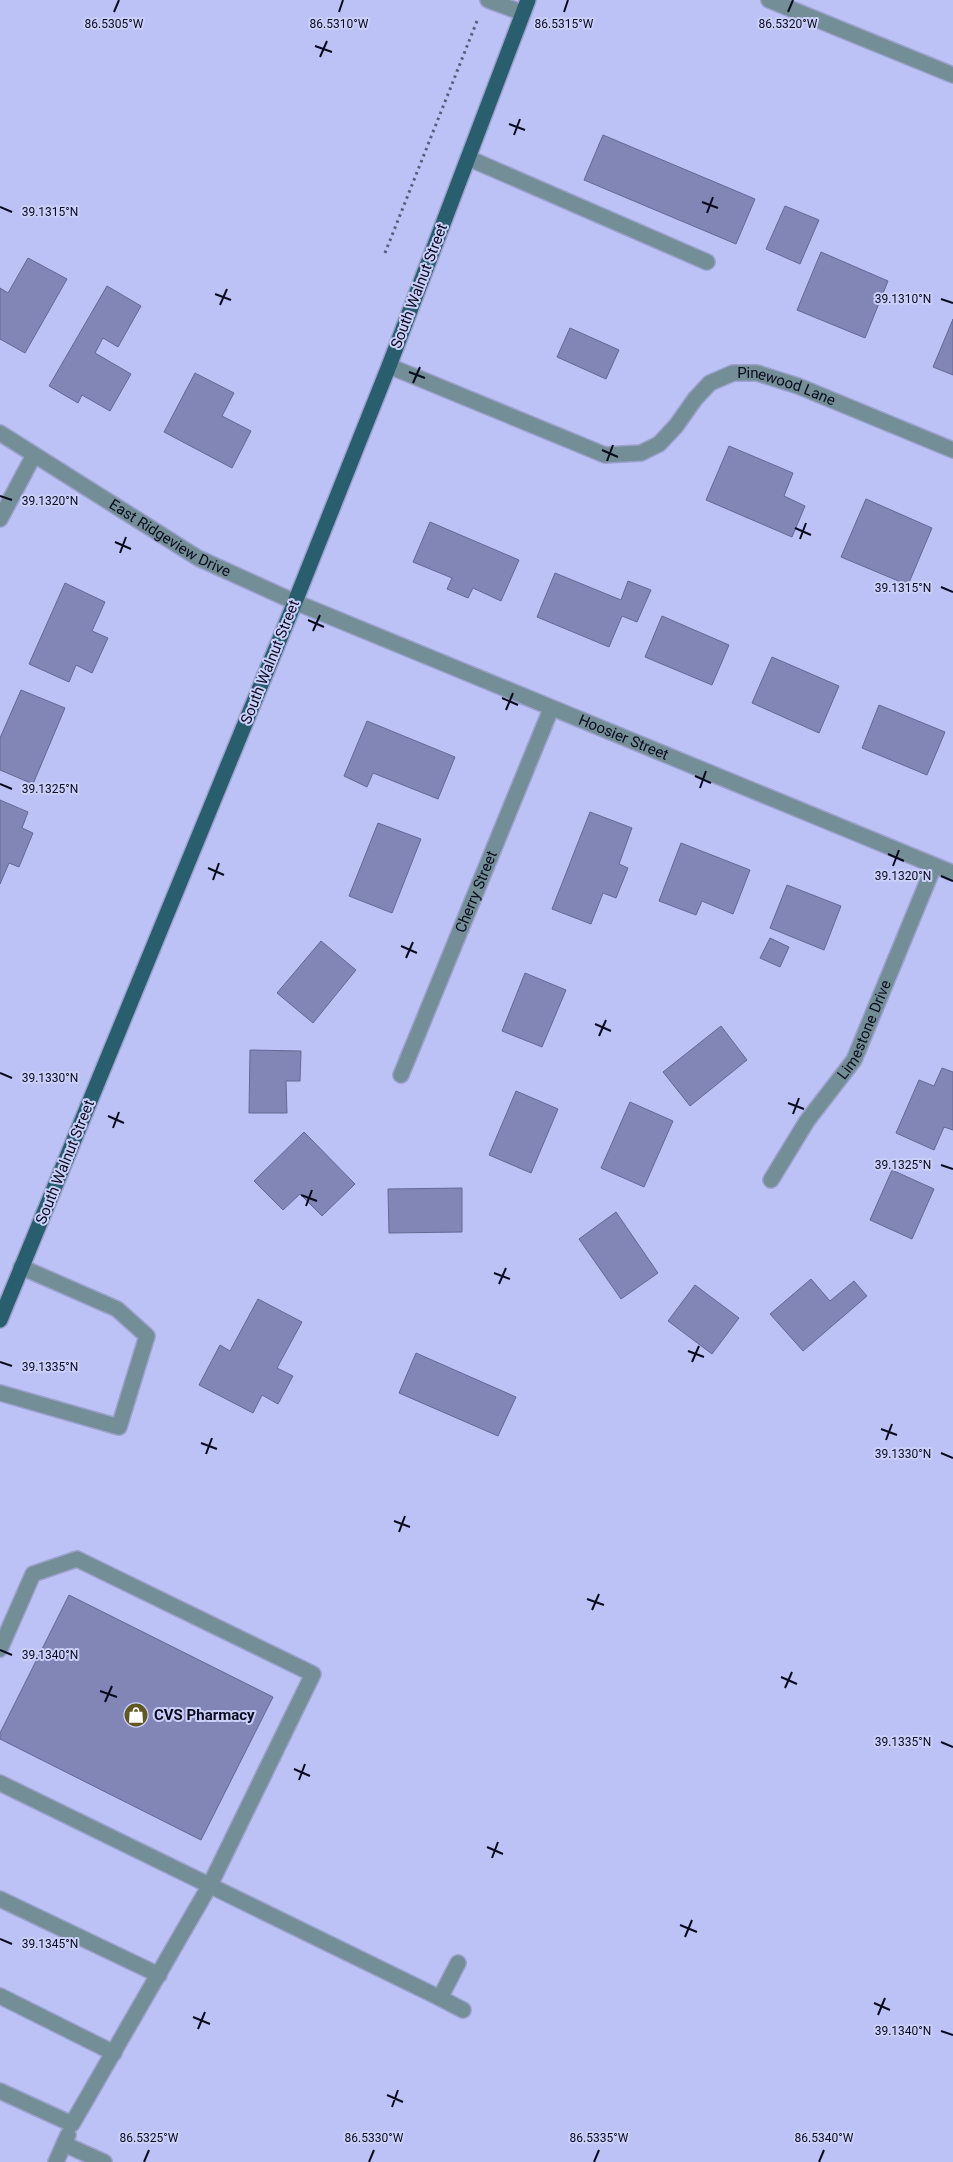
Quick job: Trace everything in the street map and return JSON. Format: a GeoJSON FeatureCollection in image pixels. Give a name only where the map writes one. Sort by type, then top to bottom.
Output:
{"type":"FeatureCollection","features":[{"type":"Feature","properties":{"kind":"main road","name":"South Walnut Street"},"geometry":{"type":"LineString","coordinates":[[0,1320],[295,602],[389,366],[525,7]]}},
{"type":"Feature","properties":{"kind":"street"},"geometry":{"type":"LineString","coordinates":[[488,0],[525,7]]}},
{"type":"Feature","properties":{"kind":"street"},"geometry":{"type":"LineString","coordinates":[[769,0],[953,75]]}},
{"type":"Feature","properties":{"kind":"street"},"geometry":{"type":"LineString","coordinates":[[468,158],[707,262]]}},
{"type":"Feature","properties":{"kind":"street","name":"Pinewood Lane"},"geometry":{"type":"LineString","coordinates":[[389,366],[605,455],[641,453],[659,444],[676,426],[694,399],[710,383],[734,373],[757,373],[798,386],[953,450]]}},
{"type":"Feature","properties":{"kind":"street","name":"East Ridgeview Drive"},"geometry":{"type":"LineString","coordinates":[[0,433],[198,558],[295,602]]}},
{"type":"Feature","properties":{"kind":"street"},"geometry":{"type":"LineString","coordinates":[[0,519],[34,455]]}},
{"type":"Feature","properties":{"kind":"street","name":"Hoosier Street"},"geometry":{"type":"LineString","coordinates":[[295,602],[953,874]]}},
{"type":"Feature","properties":{"kind":"street","name":"Cherry Street"},"geometry":{"type":"LineString","coordinates":[[401,1075],[551,709]]}},
{"type":"Feature","properties":{"kind":"street","name":"Limestone Drive"},"geometry":{"type":"LineString","coordinates":[[771,1180],[807,1121],[854,1060],[934,866]]}},
{"type":"Feature","properties":{"kind":"street"},"geometry":{"type":"LineString","coordinates":[[0,1393],[119,1427],[147,1336],[116,1309],[21,1267]]}},
{"type":"Feature","properties":{"kind":"street"},"geometry":{"type":"LineString","coordinates":[[0,1649],[33,1574],[78,1559],[313,1674],[210,1885],[72,2124],[56,2162]]}},
{"type":"Feature","properties":{"kind":"street"},"geometry":{"type":"LineString","coordinates":[[0,1783],[463,2010]]}},
{"type":"Feature","properties":{"kind":"street"},"geometry":{"type":"LineString","coordinates":[[0,1899],[159,1975]]}},
{"type":"Feature","properties":{"kind":"street"},"geometry":{"type":"LineString","coordinates":[[440,1998],[458,1963]]}},
{"type":"Feature","properties":{"kind":"street"},"geometry":{"type":"LineString","coordinates":[[0,1996],[114,2052]]}},
{"type":"Feature","properties":{"kind":"street"},"geometry":{"type":"LineString","coordinates":[[0,2091],[72,2124]]}},
{"type":"Feature","properties":{"kind":"street"},"geometry":{"type":"LineString","coordinates":[[64,2144],[104,2162]]}},
{"type":"Feature","properties":{"kind":"path"},"geometry":{"type":"LineString","coordinates":[[385,254],[479,18]]}},
{"type":"Feature","properties":{"kind":"building"},"geometry":{"type":"Polygon","coordinates":[[[603,135],[755,199],[736,244],[584,180],[603,135]]]}},
{"type":"Feature","properties":{"kind":"building"},"geometry":{"type":"Polygon","coordinates":[[[785,206],[819,220],[800,264],[766,249],[785,206]]]}},
{"type":"Feature","properties":{"kind":"building"},"geometry":{"type":"Polygon","coordinates":[[[821,252],[888,281],[865,338],[797,310],[821,252]]]}},
{"type":"Feature","properties":{"kind":"building"},"geometry":{"type":"Polygon","coordinates":[[[28,258],[67,279],[25,353],[0,339],[0,288],[8,293],[28,258]]]}},
{"type":"Feature","properties":{"kind":"building"},"geometry":{"type":"Polygon","coordinates":[[[107,286],[141,306],[118,347],[103,338],[95,353],[131,374],[110,411],[82,395],[78,403],[49,386],[107,286]]]}},
{"type":"Feature","properties":{"kind":"building"},"geometry":{"type":"Polygon","coordinates":[[[953,319],[953,375],[933,367],[953,319]]]}},
{"type":"Feature","properties":{"kind":"building"},"geometry":{"type":"Polygon","coordinates":[[[570,328],[619,350],[606,379],[557,357],[570,328]]]}},
{"type":"Feature","properties":{"kind":"building"},"geometry":{"type":"Polygon","coordinates":[[[195,373],[234,393],[222,416],[251,431],[232,468],[164,432],[195,373]]]}},
{"type":"Feature","properties":{"kind":"building"},"geometry":{"type":"Polygon","coordinates":[[[729,446],[793,473],[784,496],[805,506],[792,537],[706,500],[729,446]]]}},
{"type":"Feature","properties":{"kind":"building"},"geometry":{"type":"Polygon","coordinates":[[[866,499],[932,528],[908,585],[841,557],[866,499]]]}},
{"type":"Feature","properties":{"kind":"building"},"geometry":{"type":"Polygon","coordinates":[[[430,522],[519,560],[501,601],[473,588],[468,598],[447,589],[452,578],[413,562],[430,522]]]}},
{"type":"Feature","properties":{"kind":"building"},"geometry":{"type":"Polygon","coordinates":[[[555,573],[621,600],[628,581],[651,590],[637,622],[622,616],[609,647],[537,617],[555,573]]]}},
{"type":"Feature","properties":{"kind":"building"},"geometry":{"type":"Polygon","coordinates":[[[65,583],[105,602],[92,631],[108,638],[92,673],[76,665],[69,682],[29,664],[65,583]]]}},
{"type":"Feature","properties":{"kind":"building"},"geometry":{"type":"Polygon","coordinates":[[[662,616],[729,645],[712,685],[645,657],[662,616]]]}},
{"type":"Feature","properties":{"kind":"building"},"geometry":{"type":"Polygon","coordinates":[[[772,657],[839,686],[819,733],[752,703],[772,657]]]}},
{"type":"Feature","properties":{"kind":"building"},"geometry":{"type":"Polygon","coordinates":[[[21,690],[65,708],[33,784],[0,770],[0,738],[21,690]]]}},
{"type":"Feature","properties":{"kind":"building"},"geometry":{"type":"Polygon","coordinates":[[[879,705],[945,732],[927,775],[862,748],[879,705]]]}},
{"type":"Feature","properties":{"kind":"building"},"geometry":{"type":"Polygon","coordinates":[[[367,721],[455,757],[438,799],[373,773],[367,787],[344,776],[367,721]]]}},
{"type":"Feature","properties":{"kind":"building"},"geometry":{"type":"Polygon","coordinates":[[[0,800],[28,812],[22,828],[33,833],[19,867],[9,863],[0,884],[0,800]]]}},
{"type":"Feature","properties":{"kind":"building"},"geometry":{"type":"Polygon","coordinates":[[[590,812],[632,828],[619,864],[628,868],[616,898],[603,893],[591,924],[552,909],[590,812]]]}},
{"type":"Feature","properties":{"kind":"building"},"geometry":{"type":"Polygon","coordinates":[[[378,823],[421,839],[392,913],[349,896],[378,823]]]}},
{"type":"Feature","properties":{"kind":"building"},"geometry":{"type":"Polygon","coordinates":[[[681,843],[750,870],[733,914],[702,901],[696,915],[659,901],[681,843]]]}},
{"type":"Feature","properties":{"kind":"building"},"geometry":{"type":"Polygon","coordinates":[[[787,885],[841,906],[824,950],[770,928],[787,885]]]}},
{"type":"Feature","properties":{"kind":"building"},"geometry":{"type":"Polygon","coordinates":[[[770,938],[789,947],[780,967],[760,958],[770,938]]]}},
{"type":"Feature","properties":{"kind":"building"},"geometry":{"type":"Polygon","coordinates":[[[321,941],[356,970],[313,1023],[277,993],[321,941]]]}},
{"type":"Feature","properties":{"kind":"building"},"geometry":{"type":"Polygon","coordinates":[[[525,973],[566,990],[542,1047],[502,1031],[525,973]]]}},
{"type":"Feature","properties":{"kind":"building"},"geometry":{"type":"Polygon","coordinates":[[[721,1026],[747,1060],[690,1106],[663,1072],[721,1026]]]}},
{"type":"Feature","properties":{"kind":"building"},"geometry":{"type":"Polygon","coordinates":[[[250,1050],[301,1051],[300,1081],[286,1081],[287,1113],[249,1113],[250,1050]]]}},
{"type":"Feature","properties":{"kind":"building"},"geometry":{"type":"Polygon","coordinates":[[[942,1068],[953,1072],[953,1130],[944,1127],[934,1150],[896,1133],[919,1080],[934,1086],[942,1068]]]}},
{"type":"Feature","properties":{"kind":"building"},"geometry":{"type":"Polygon","coordinates":[[[516,1091],[558,1109],[531,1173],[489,1155],[516,1091]]]}},
{"type":"Feature","properties":{"kind":"building"},"geometry":{"type":"Polygon","coordinates":[[[630,1102],[673,1121],[644,1187],[601,1168],[630,1102]]]}},
{"type":"Feature","properties":{"kind":"building"},"geometry":{"type":"Polygon","coordinates":[[[304,1132],[355,1184],[322,1216],[300,1194],[283,1210],[254,1181],[304,1132]]]}},
{"type":"Feature","properties":{"kind":"building"},"geometry":{"type":"Polygon","coordinates":[[[892,1170],[934,1189],[912,1239],[870,1220],[892,1170]]]}},
{"type":"Feature","properties":{"kind":"building"},"geometry":{"type":"Polygon","coordinates":[[[462,1188],[462,1232],[389,1233],[388,1189],[462,1188]]]}},
{"type":"Feature","properties":{"kind":"building"},"geometry":{"type":"Polygon","coordinates":[[[616,1212],[658,1273],[621,1299],[579,1239],[616,1212]]]}},
{"type":"Feature","properties":{"kind":"building"},"geometry":{"type":"Polygon","coordinates":[[[811,1279],[830,1301],[854,1281],[867,1296],[803,1351],[770,1314],[811,1279]]]}},
{"type":"Feature","properties":{"kind":"building"},"geometry":{"type":"Polygon","coordinates":[[[695,1285],[739,1318],[712,1354],[668,1321],[695,1285]]]}},
{"type":"Feature","properties":{"kind":"building"},"geometry":{"type":"Polygon","coordinates":[[[258,1299],[302,1322],[277,1368],[293,1376],[278,1404],[262,1395],[253,1413],[199,1385],[220,1345],[230,1351],[258,1299]]]}},
{"type":"Feature","properties":{"kind":"building"},"geometry":{"type":"Polygon","coordinates":[[[416,1353],[516,1397],[498,1436],[399,1393],[416,1353]]]}},
{"type":"Feature","properties":{"kind":"building","name":"CVS Pharmacy"},"geometry":{"type":"Polygon","coordinates":[[[69,1595],[273,1697],[201,1840],[0,1739],[0,1733],[69,1595]]]}},
{"type":"Feature","properties":{"kind":"place","name":"CVS Pharmacy"},"geometry":{"type":"Point","coordinates":[136,1715]}}]}
